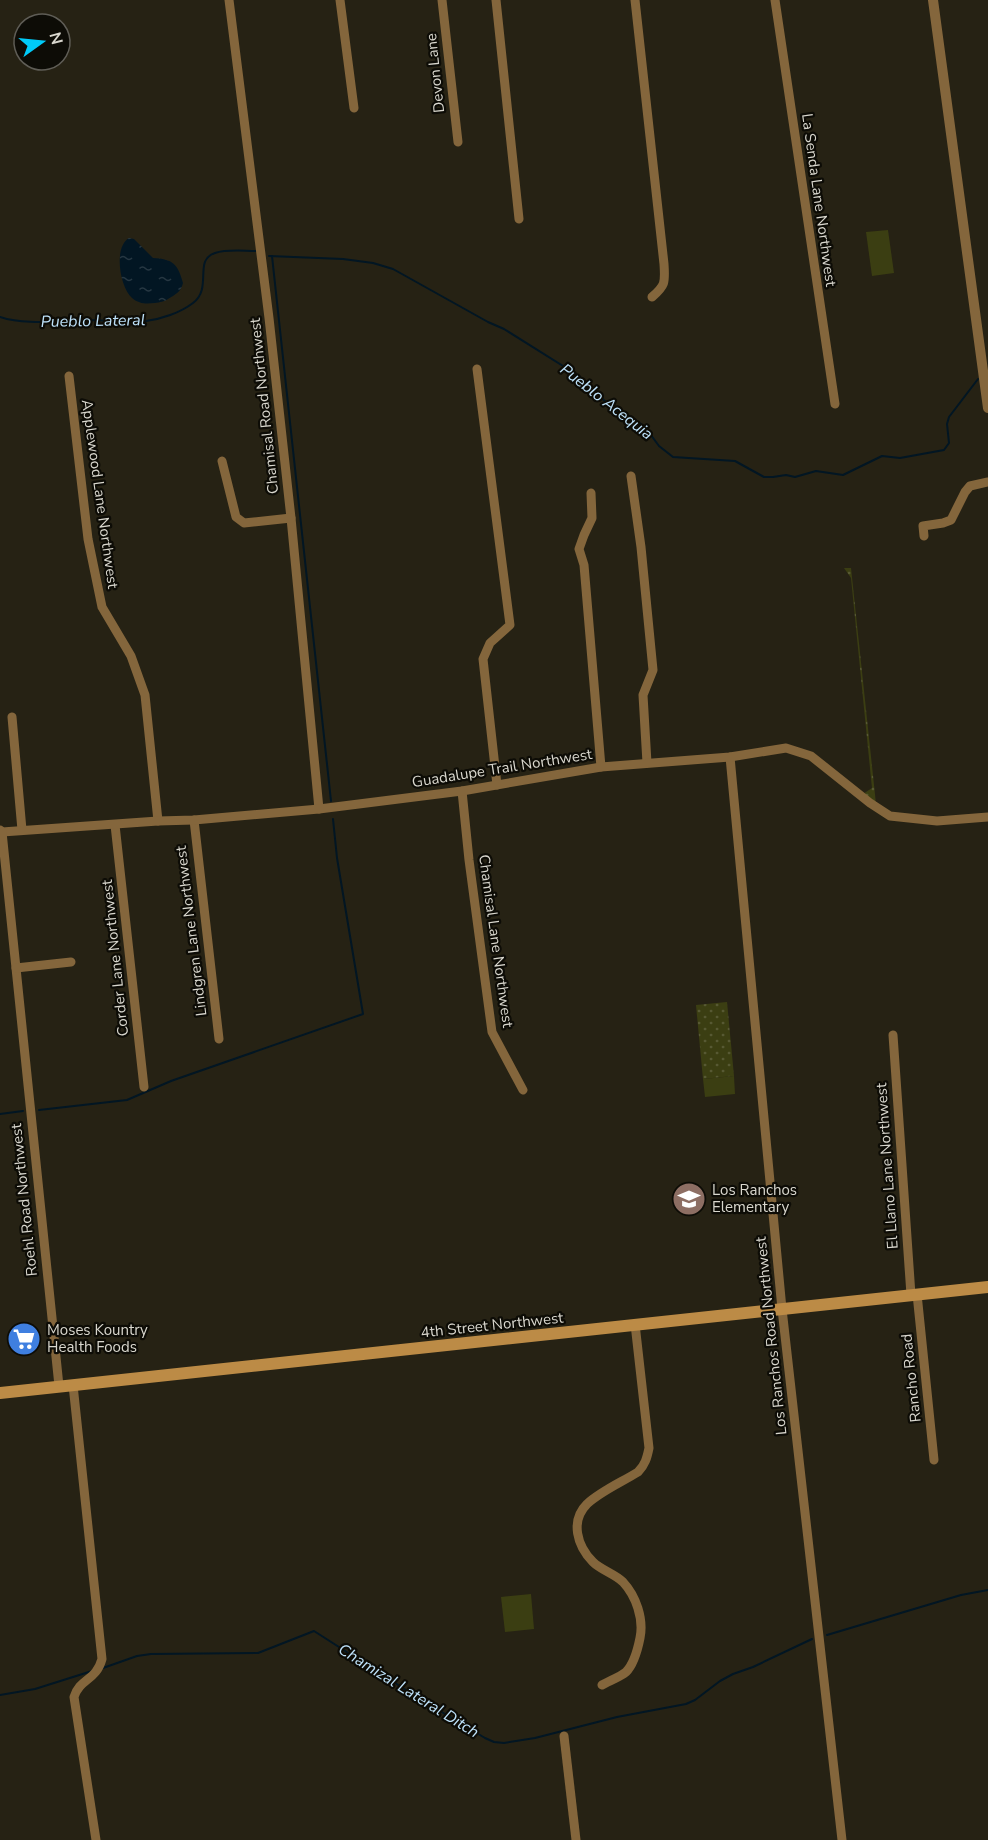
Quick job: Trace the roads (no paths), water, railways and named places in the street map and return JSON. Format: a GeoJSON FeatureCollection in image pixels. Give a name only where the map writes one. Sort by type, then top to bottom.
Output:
{"type":"FeatureCollection","features":[{"type":"Feature","properties":{"kind":"main road","name":"4th Street Northwest"},"geometry":{"type":"LineString","coordinates":[[0,1393],[988,1287]]}},
{"type":"Feature","properties":{"kind":"street","name":"Chamisal Road Northwest"},"geometry":{"type":"LineString","coordinates":[[229,0],[269,318],[319,809]]}},
{"type":"Feature","properties":{"kind":"street"},"geometry":{"type":"LineString","coordinates":[[340,0],[354,108]]}},
{"type":"Feature","properties":{"kind":"street","name":"Devon Lane"},"geometry":{"type":"LineString","coordinates":[[442,0],[458,142]]}},
{"type":"Feature","properties":{"kind":"street"},"geometry":{"type":"LineString","coordinates":[[496,0],[519,219]]}},
{"type":"Feature","properties":{"kind":"street"},"geometry":{"type":"LineString","coordinates":[[634,0],[664,264],[665,282],[652,297]]}},
{"type":"Feature","properties":{"kind":"street","name":"La Senda Lane Northwest"},"geometry":{"type":"LineString","coordinates":[[775,0],[835,404]]}},
{"type":"Feature","properties":{"kind":"street"},"geometry":{"type":"LineString","coordinates":[[933,0],[988,408]]}},
{"type":"Feature","properties":{"kind":"street"},"geometry":{"type":"LineString","coordinates":[[477,369],[510,625],[490,643],[483,659],[497,785]]}},
{"type":"Feature","properties":{"kind":"street","name":"Applewood Lane Northwest"},"geometry":{"type":"LineString","coordinates":[[69,376],[88,539],[102,607],[132,657],[145,695],[158,820]]}},
{"type":"Feature","properties":{"kind":"street"},"geometry":{"type":"LineString","coordinates":[[222,461],[236,517],[244,523],[291,518]]}},
{"type":"Feature","properties":{"kind":"street"},"geometry":{"type":"LineString","coordinates":[[631,476],[641,547],[653,670],[643,695],[647,763]]}},
{"type":"Feature","properties":{"kind":"street"},"geometry":{"type":"LineString","coordinates":[[924,536],[923,526],[951,520],[970,486],[988,482]]}},
{"type":"Feature","properties":{"kind":"street"},"geometry":{"type":"LineString","coordinates":[[591,492],[592,518],[579,549],[584,565],[601,767]]}},
{"type":"Feature","properties":{"kind":"street"},"geometry":{"type":"LineString","coordinates":[[12,717],[22,830]]}},
{"type":"Feature","properties":{"kind":"street","name":"Guadalupe Trail Northwest"},"geometry":{"type":"LineString","coordinates":[[1,831],[115,825],[158,820],[194,820],[319,809],[462,791],[601,767],[730,757],[786,748],[811,756],[890,816],[937,821],[988,817]]}},
{"type":"Feature","properties":{"kind":"street","name":"Los Ranchos Road Northwest"},"geometry":{"type":"LineString","coordinates":[[730,757],[782,1309],[842,1840]]}},
{"type":"Feature","properties":{"kind":"street","name":"Chamisal Lane Northwest"},"geometry":{"type":"LineString","coordinates":[[462,791],[492,1032],[523,1090]]}},
{"type":"Feature","properties":{"kind":"street","name":"Lindgren Lane Northwest"},"geometry":{"type":"LineString","coordinates":[[194,820],[219,1039]]}},
{"type":"Feature","properties":{"kind":"street","name":"Corder Lane Northwest"},"geometry":{"type":"LineString","coordinates":[[115,825],[144,1087]]}},
{"type":"Feature","properties":{"kind":"street","name":"Roehl Road Northwest"},"geometry":{"type":"LineString","coordinates":[[1,831],[59,1386]]}},
{"type":"Feature","properties":{"kind":"street"},"geometry":{"type":"LineString","coordinates":[[16,968],[71,962]]}},
{"type":"Feature","properties":{"kind":"street","name":"El Llano Lane Northwest"},"geometry":{"type":"LineString","coordinates":[[892,1035],[914,1294]]}},
{"type":"Feature","properties":{"kind":"street","name":"Rancho Road"},"geometry":{"type":"LineString","coordinates":[[914,1294],[934,1460]]}},
{"type":"Feature","properties":{"kind":"street"},"geometry":{"type":"LineString","coordinates":[[602,1685],[626,1671],[637,1650],[641,1632],[639,1614],[634,1598],[622,1581],[593,1562],[582,1549],[577,1537],[577,1525],[587,1505],[638,1472],[644,1466],[648,1456],[647,1426],[635,1324]]}},
{"type":"Feature","properties":{"kind":"street"},"geometry":{"type":"LineString","coordinates":[[72,1385],[102,1659],[96,1673],[77,1688],[74,1697],[96,1840]]}},
{"type":"Feature","properties":{"kind":"street"},"geometry":{"type":"LineString","coordinates":[[564,1736],[576,1840]]}},
{"type":"Feature","properties":{"kind":"water"},"geometry":{"type":"Polygon","coordinates":[[[129,238],[134,239],[153,258],[170,261],[177,267],[183,283],[178,292],[165,301],[155,303],[143,303],[132,298],[124,286],[120,268],[121,250],[129,238]]]}},
{"type":"Feature","properties":{"kind":"waterway","name":"Pueblo Lateral"},"geometry":{"type":"LineString","coordinates":[[0,317],[32,322],[86,320],[139,322],[158,319],[182,310],[199,297],[205,262],[209,257],[225,251],[256,251]]}},
{"type":"Feature","properties":{"kind":"waterway","name":"Pueblo Acequia"},"geometry":{"type":"LineString","coordinates":[[269,256],[343,259],[373,263],[393,269],[504,329],[579,376],[614,410],[631,417],[645,427],[659,446],[673,457],[735,461],[764,477],[786,475],[795,477],[816,471],[843,475],[882,456],[900,458],[944,450],[949,443],[947,424],[949,417],[978,379]]}},
{"type":"Feature","properties":{"kind":"waterway"},"geometry":{"type":"LineString","coordinates":[[272,256],[331,801]]}},
{"type":"Feature","properties":{"kind":"waterway"},"geometry":{"type":"LineString","coordinates":[[39,1110],[127,1100],[171,1081],[363,1014],[337,858],[333,819]]}},
{"type":"Feature","properties":{"kind":"waterway"},"geometry":{"type":"LineString","coordinates":[[0,1114],[23,1111]]}},
{"type":"Feature","properties":{"kind":"waterway","name":"Chamizal Lateral Ditch"},"geometry":{"type":"LineString","coordinates":[[827,1635],[961,1595],[988,1590]]}},
{"type":"Feature","properties":{"kind":"waterway","name":"Chamizal Lateral Ditch"},"geometry":{"type":"LineString","coordinates":[[103,1668],[137,1656],[151,1654],[258,1653],[314,1631],[485,1738],[504,1743],[686,1704],[733,1674],[812,1639]]}},
{"type":"Feature","properties":{"kind":"waterway","name":"Chamizal Lateral Ditch"},"geometry":{"type":"LineString","coordinates":[[0,1695],[35,1689],[92,1671]]}},
{"type":"Feature","properties":{"kind":"place","name":"Los Ranchos Elementary"},"geometry":{"type":"Point","coordinates":[689,1199]}},
{"type":"Feature","properties":{"kind":"place","name":"Moses Kountry Health Foods"},"geometry":{"type":"Point","coordinates":[24,1339]}}]}
